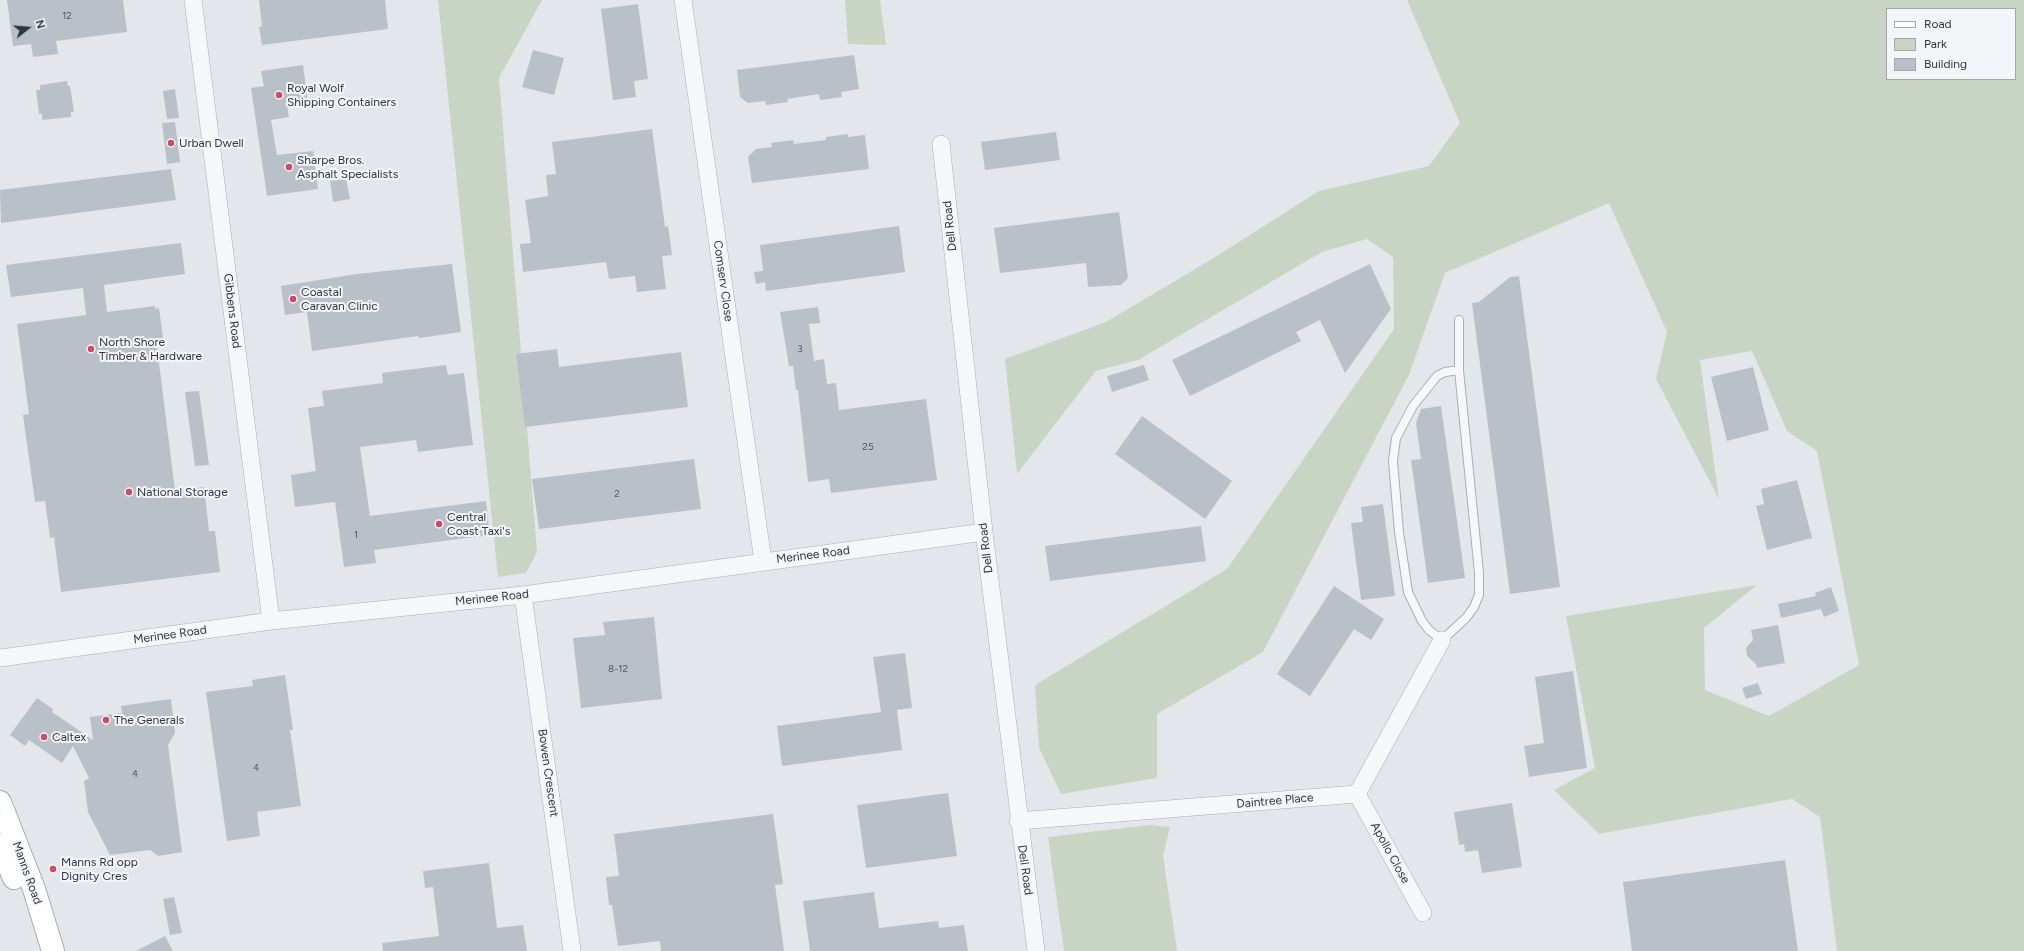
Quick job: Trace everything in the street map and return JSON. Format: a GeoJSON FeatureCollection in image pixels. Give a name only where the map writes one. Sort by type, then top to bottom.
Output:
{"type":"FeatureCollection","features":[{"type":"Feature","properties":{"kind":"main road","name":"Manns Road"},"geometry":{"type":"LineString","coordinates":[[0,802],[34,889],[52,948]]}},
{"type":"Feature","properties":{"kind":"main road","name":"Manns Road"},"geometry":{"type":"LineString","coordinates":[[0,845],[20,893],[52,948]]}},
{"type":"Feature","properties":{"kind":"street","name":"Gibbens Road"},"geometry":{"type":"LineString","coordinates":[[193,0],[271,621]]}},
{"type":"Feature","properties":{"kind":"street","name":"Comserv Close"},"geometry":{"type":"LineString","coordinates":[[684,0],[763,561]]}},
{"type":"Feature","properties":{"kind":"street","name":"Dell Road"},"geometry":{"type":"LineString","coordinates":[[941,144],[1018,822],[1036,951]]}},
{"type":"Feature","properties":{"kind":"street","name":"Merinee Road"},"geometry":{"type":"LineString","coordinates":[[0,658],[271,621],[523,595],[984,532]]}},
{"type":"Feature","properties":{"kind":"street","name":"Bowen Crescent"},"geometry":{"type":"LineString","coordinates":[[523,595],[572,951]]}},
{"type":"Feature","properties":{"kind":"street"},"geometry":{"type":"LineString","coordinates":[[1357,794],[1442,640]]}},
{"type":"Feature","properties":{"kind":"street","name":"Daintree Place"},"geometry":{"type":"LineString","coordinates":[[1018,822],[1357,794]]}},
{"type":"Feature","properties":{"kind":"street","name":"Apollo Close"},"geometry":{"type":"LineString","coordinates":[[1357,794],[1423,913]]}},
{"type":"Feature","properties":{"kind":"lane"},"geometry":{"type":"LineString","coordinates":[[1459,320],[1459,370],[1479,572],[1479,595],[1474,607],[1466,618],[1442,640],[1429,630],[1422,621],[1408,592],[1399,532],[1393,460],[1396,438],[1413,406],[1437,376],[1445,372],[1459,370]]}},
{"type":"Feature","properties":{"kind":"green space"},"geometry":{"type":"Polygon","coordinates":[[[438,0],[542,0],[499,78],[537,552],[526,573],[498,577],[438,0]]]}},
{"type":"Feature","properties":{"kind":"green space"},"geometry":{"type":"Polygon","coordinates":[[[845,0],[880,0],[886,45],[848,44],[845,0]]]}},
{"type":"Feature","properties":{"kind":"green space"},"geometry":{"type":"Polygon","coordinates":[[[1407,0],[2024,0],[2024,951],[1837,951],[1820,817],[1792,799],[1599,834],[1554,790],[1595,768],[1566,616],[1757,585],[1704,628],[1705,690],[1769,716],[1859,665],[1817,451],[1787,431],[1752,351],[1700,360],[1719,499],[1656,379],[1667,332],[1609,203],[1445,273],[1409,375],[1263,652],[1157,714],[1157,778],[1061,794],[1039,748],[1035,685],[1227,569],[1394,329],[1393,257],[1367,239],[1322,252],[1138,360],[1096,371],[1017,474],[1005,359],[1106,322],[1212,259],[1319,191],[1429,166],[1460,123],[1407,0]]]}},
{"type":"Feature","properties":{"kind":"green space"},"geometry":{"type":"Polygon","coordinates":[[[1150,825],[1170,827],[1163,856],[1177,951],[1064,951],[1048,837],[1150,825]]]}},
{"type":"Feature","properties":{"kind":"building"},"geometry":{"type":"Polygon","coordinates":[[[7,0],[123,0],[127,32],[56,41],[58,54],[33,57],[31,44],[13,46],[7,0]]]}},
{"type":"Feature","properties":{"kind":"building"},"geometry":{"type":"Polygon","coordinates":[[[259,0],[385,0],[388,29],[262,45],[259,27],[262,26],[259,0]]]}},
{"type":"Feature","properties":{"kind":"building"},"geometry":{"type":"Polygon","coordinates":[[[638,4],[648,79],[634,81],[636,97],[613,100],[601,9],[638,4]]]}},
{"type":"Feature","properties":{"kind":"building"},"geometry":{"type":"Polygon","coordinates":[[[533,50],[564,58],[554,95],[522,87],[533,50]]]}},
{"type":"Feature","properties":{"kind":"building"},"geometry":{"type":"Polygon","coordinates":[[[854,55],[859,89],[841,92],[842,97],[820,100],[819,94],[787,99],[788,102],[766,105],[765,101],[748,103],[740,97],[737,70],[854,55]]]}},
{"type":"Feature","properties":{"kind":"building"},"geometry":{"type":"Polygon","coordinates":[[[303,65],[308,102],[287,105],[289,117],[271,120],[277,155],[313,151],[318,189],[267,196],[251,88],[264,86],[261,71],[303,65]]]}},
{"type":"Feature","properties":{"kind":"building"},"geometry":{"type":"Polygon","coordinates":[[[67,81],[68,86],[70,86],[74,112],[71,112],[71,117],[42,120],[42,114],[39,114],[36,90],[40,90],[40,85],[67,81]]]}},
{"type":"Feature","properties":{"kind":"building"},"geometry":{"type":"Polygon","coordinates":[[[175,89],[179,118],[167,119],[163,91],[175,89]]]}},
{"type":"Feature","properties":{"kind":"building","name":"Urban Dwell"},"geometry":{"type":"Polygon","coordinates":[[[175,122],[180,162],[167,164],[162,123],[175,122]]]}},
{"type":"Feature","properties":{"kind":"building"},"geometry":{"type":"Polygon","coordinates":[[[652,129],[665,227],[668,226],[672,255],[662,256],[666,289],[637,292],[635,276],[609,279],[606,262],[523,272],[520,244],[531,243],[525,200],[548,196],[546,175],[556,174],[552,142],[652,129]]]}},
{"type":"Feature","properties":{"kind":"building"},"geometry":{"type":"Polygon","coordinates":[[[1056,132],[1060,160],[985,170],[981,142],[1056,132]]]}},
{"type":"Feature","properties":{"kind":"building"},"geometry":{"type":"Polygon","coordinates":[[[848,134],[848,137],[865,135],[869,169],[752,183],[748,157],[756,149],[772,147],[771,143],[793,140],[794,144],[826,140],[826,137],[848,134]]]}},
{"type":"Feature","properties":{"kind":"building"},"geometry":{"type":"Polygon","coordinates":[[[171,169],[176,200],[1,223],[0,190],[171,169]]]}},
{"type":"Feature","properties":{"kind":"building"},"geometry":{"type":"Polygon","coordinates":[[[346,179],[350,199],[333,202],[330,181],[346,179]]]}},
{"type":"Feature","properties":{"kind":"building"},"geometry":{"type":"Polygon","coordinates":[[[1119,212],[1128,278],[1121,285],[1088,287],[1086,263],[1000,273],[994,228],[1119,212]]]}},
{"type":"Feature","properties":{"kind":"building"},"geometry":{"type":"Polygon","coordinates":[[[899,226],[905,272],[766,291],[765,282],[756,284],[754,272],[763,271],[760,245],[899,226]]]}},
{"type":"Feature","properties":{"kind":"building","name":"National Storage"},"geometry":{"type":"Polygon","coordinates":[[[181,243],[185,274],[104,285],[107,312],[155,306],[155,309],[159,308],[163,338],[156,339],[175,491],[204,487],[209,531],[215,531],[220,572],[61,592],[54,537],[50,538],[45,501],[35,502],[23,415],[29,414],[17,324],[86,315],[83,288],[11,297],[6,265],[181,243]]]}},
{"type":"Feature","properties":{"kind":"building"},"geometry":{"type":"Polygon","coordinates":[[[452,264],[461,332],[419,338],[418,336],[312,351],[307,312],[285,315],[281,286],[357,274],[452,264]]]}},
{"type":"Feature","properties":{"kind":"building"},"geometry":{"type":"Polygon","coordinates":[[[1370,264],[1391,309],[1345,373],[1320,320],[1296,332],[1301,341],[1190,396],[1172,360],[1370,264]]]}},
{"type":"Feature","properties":{"kind":"building"},"geometry":{"type":"Polygon","coordinates":[[[1519,276],[1560,587],[1510,594],[1472,303],[1479,302],[1510,277],[1519,276]]]}},
{"type":"Feature","properties":{"kind":"building"},"geometry":{"type":"Polygon","coordinates":[[[818,307],[820,323],[809,324],[814,361],[824,359],[827,384],[836,383],[839,410],[926,399],[937,480],[831,493],[829,479],[808,482],[798,390],[796,390],[793,366],[789,366],[780,312],[818,307]]]}},
{"type":"Feature","properties":{"kind":"building"},"geometry":{"type":"Polygon","coordinates":[[[557,349],[559,367],[681,352],[688,407],[525,427],[516,354],[557,349]]]}},
{"type":"Feature","properties":{"kind":"building"},"geometry":{"type":"Polygon","coordinates":[[[446,365],[448,375],[464,373],[473,445],[418,452],[416,440],[360,447],[370,516],[486,501],[490,535],[374,550],[376,563],[344,567],[335,502],[295,507],[291,475],[316,471],[308,408],[324,406],[322,391],[383,383],[382,373],[446,365]]]}},
{"type":"Feature","properties":{"kind":"building"},"geometry":{"type":"Polygon","coordinates":[[[1144,365],[1149,380],[1112,392],[1107,376],[1144,365]]]}},
{"type":"Feature","properties":{"kind":"building"},"geometry":{"type":"Polygon","coordinates":[[[1753,367],[1769,430],[1727,441],[1711,377],[1753,367]]]}},
{"type":"Feature","properties":{"kind":"building"},"geometry":{"type":"Polygon","coordinates":[[[199,391],[209,465],[195,466],[185,392],[199,391]]]}},
{"type":"Feature","properties":{"kind":"building"},"geometry":{"type":"Polygon","coordinates":[[[1441,406],[1465,578],[1428,583],[1411,460],[1421,459],[1416,423],[1421,409],[1441,406]]]}},
{"type":"Feature","properties":{"kind":"building"},"geometry":{"type":"Polygon","coordinates":[[[1142,416],[1232,481],[1205,519],[1115,454],[1142,416]]]}},
{"type":"Feature","properties":{"kind":"building"},"geometry":{"type":"Polygon","coordinates":[[[694,459],[701,509],[539,529],[532,479],[694,459]]]}},
{"type":"Feature","properties":{"kind":"building"},"geometry":{"type":"Polygon","coordinates":[[[1797,480],[1812,538],[1767,550],[1756,506],[1764,504],[1761,489],[1797,480]]]}},
{"type":"Feature","properties":{"kind":"building"},"geometry":{"type":"Polygon","coordinates":[[[1383,504],[1395,596],[1361,600],[1351,523],[1363,522],[1361,507],[1383,504]]]}},
{"type":"Feature","properties":{"kind":"building"},"geometry":{"type":"Polygon","coordinates":[[[1201,526],[1206,561],[1050,581],[1045,546],[1201,526]]]}},
{"type":"Feature","properties":{"kind":"building"},"geometry":{"type":"Polygon","coordinates":[[[1334,586],[1384,619],[1371,640],[1354,629],[1310,696],[1277,674],[1334,586]]]}},
{"type":"Feature","properties":{"kind":"building"},"geometry":{"type":"Polygon","coordinates":[[[1831,587],[1839,611],[1824,617],[1821,609],[1781,618],[1778,604],[1816,596],[1815,593],[1831,587]]]}},
{"type":"Feature","properties":{"kind":"building"},"geometry":{"type":"Polygon","coordinates":[[[654,617],[662,699],[581,708],[573,638],[605,635],[603,622],[654,617]]]}},
{"type":"Feature","properties":{"kind":"building"},"geometry":{"type":"Polygon","coordinates":[[[1778,625],[1785,663],[1757,668],[1756,664],[1747,656],[1746,648],[1753,640],[1751,630],[1778,625]]]}},
{"type":"Feature","properties":{"kind":"building"},"geometry":{"type":"Polygon","coordinates":[[[905,653],[912,708],[897,710],[902,750],[782,766],[777,726],[881,712],[873,657],[905,653]]]}},
{"type":"Feature","properties":{"kind":"building"},"geometry":{"type":"Polygon","coordinates":[[[1573,671],[1587,768],[1529,777],[1524,746],[1544,743],[1535,677],[1573,671]]]}},
{"type":"Feature","properties":{"kind":"building"},"geometry":{"type":"Polygon","coordinates":[[[285,675],[293,730],[290,730],[301,806],[257,812],[260,836],[227,841],[206,692],[253,686],[252,680],[285,675]]]}},
{"type":"Feature","properties":{"kind":"building"},"geometry":{"type":"Polygon","coordinates":[[[1758,683],[1762,694],[1746,699],[1742,688],[1758,683]]]}},
{"type":"Feature","properties":{"kind":"building"},"geometry":{"type":"Polygon","coordinates":[[[37,698],[53,709],[52,712],[93,740],[90,717],[122,713],[121,706],[171,699],[175,733],[168,745],[182,852],[158,856],[150,850],[110,855],[88,812],[84,781],[89,778],[73,746],[62,763],[29,740],[25,746],[10,735],[37,698]]]}},
{"type":"Feature","properties":{"kind":"building"},"geometry":{"type":"Polygon","coordinates":[[[948,793],[957,856],[866,868],[857,805],[948,793]]]}},
{"type":"Feature","properties":{"kind":"building"},"geometry":{"type":"Polygon","coordinates":[[[1512,803],[1522,867],[1482,873],[1478,850],[1465,852],[1464,844],[1459,845],[1454,812],[1512,803]]]}},
{"type":"Feature","properties":{"kind":"building"},"geometry":{"type":"Polygon","coordinates":[[[773,814],[783,884],[775,885],[784,951],[661,951],[660,941],[618,946],[612,905],[609,905],[606,877],[619,876],[614,834],[773,814]]]}},
{"type":"Feature","properties":{"kind":"building"},"geometry":{"type":"Polygon","coordinates":[[[1785,860],[1798,951],[1632,951],[1623,882],[1785,860]]]}},
{"type":"Feature","properties":{"kind":"building"},"geometry":{"type":"Polygon","coordinates":[[[489,863],[497,928],[523,925],[527,951],[383,951],[382,943],[439,936],[433,887],[425,888],[423,871],[489,863]]]}},
{"type":"Feature","properties":{"kind":"building"},"geometry":{"type":"Polygon","coordinates":[[[874,892],[879,928],[938,921],[939,928],[964,925],[968,951],[810,951],[803,901],[874,892]]]}},
{"type":"Feature","properties":{"kind":"building"},"geometry":{"type":"Polygon","coordinates":[[[174,897],[182,933],[170,935],[163,899],[174,897]]]}},
{"type":"Feature","properties":{"kind":"building"},"geometry":{"type":"Polygon","coordinates":[[[165,936],[173,951],[136,951],[165,936]]]}},
{"type":"Feature","properties":{"kind":"place","name":"Royal Wolf Shipping Containers"},"geometry":{"type":"Point","coordinates":[279,95]}},
{"type":"Feature","properties":{"kind":"place","name":"Urban Dwell"},"geometry":{"type":"Point","coordinates":[171,143]}},
{"type":"Feature","properties":{"kind":"place","name":"Sharpe Bros. Asphalt Specialists"},"geometry":{"type":"Point","coordinates":[289,167]}},
{"type":"Feature","properties":{"kind":"place","name":"Coastal Caravan Clinic"},"geometry":{"type":"Point","coordinates":[293,299]}},
{"type":"Feature","properties":{"kind":"place","name":"North Shore Timber & Hardware"},"geometry":{"type":"Point","coordinates":[91,349]}},
{"type":"Feature","properties":{"kind":"place","name":"National Storage"},"geometry":{"type":"Point","coordinates":[129,492]}},
{"type":"Feature","properties":{"kind":"place","name":"Central Coast Taxi's"},"geometry":{"type":"Point","coordinates":[439,524]}},
{"type":"Feature","properties":{"kind":"place","name":"The Generals"},"geometry":{"type":"Point","coordinates":[106,720]}},
{"type":"Feature","properties":{"kind":"place","name":"Caltex"},"geometry":{"type":"Point","coordinates":[44,737]}},
{"type":"Feature","properties":{"kind":"place","name":"Manns Rd opp Dignity Cres"},"geometry":{"type":"Point","coordinates":[53,869]}}]}
